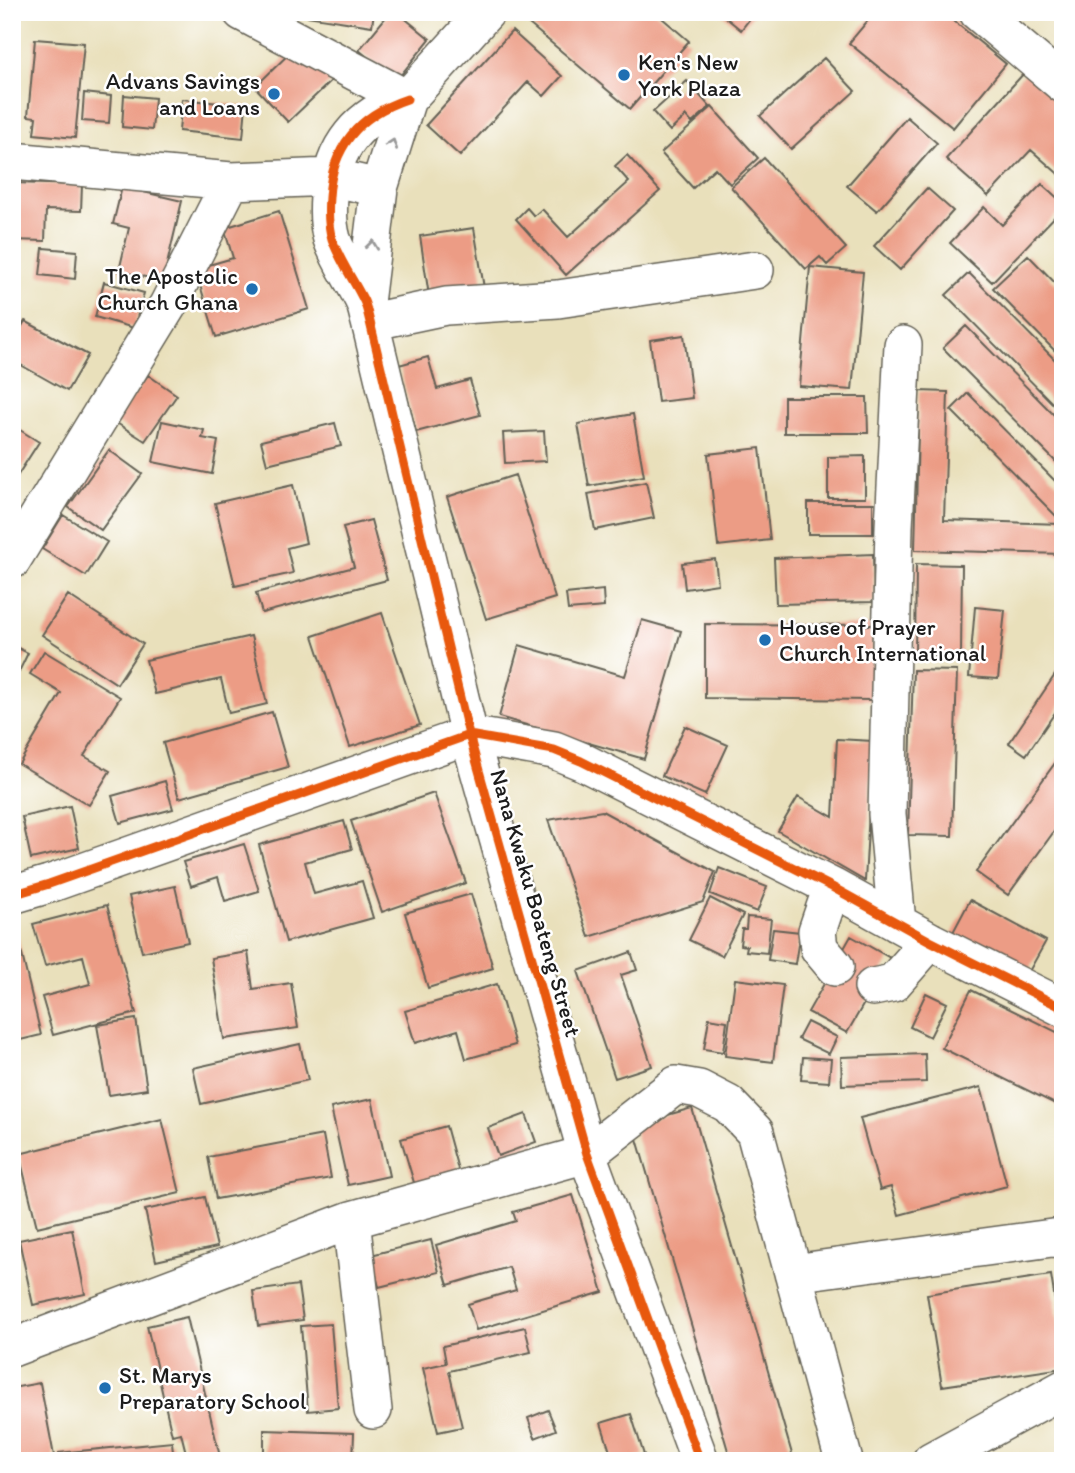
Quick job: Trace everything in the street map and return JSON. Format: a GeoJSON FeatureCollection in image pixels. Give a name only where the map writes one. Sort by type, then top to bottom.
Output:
{"type":"FeatureCollection","features":[{"type":"Feature","properties":{"kind":"street"},"geometry":{"type":"LineString","coordinates":[[242,12],[407,99]]}},
{"type":"Feature","properties":{"kind":"street"},"geometry":{"type":"LineString","coordinates":[[367,312],[379,188],[407,99],[486,12]]}},
{"type":"Feature","properties":{"kind":"street"},"geometry":{"type":"LineString","coordinates":[[978,12],[1063,84]]}},
{"type":"Feature","properties":{"kind":"street"},"geometry":{"type":"LineString","coordinates":[[367,312],[331,237],[331,177],[338,154],[351,135],[380,112],[407,99]]}},
{"type":"Feature","properties":{"kind":"street"},"geometry":{"type":"LineString","coordinates":[[12,161],[230,181],[331,177],[379,188]]}},
{"type":"Feature","properties":{"kind":"street"},"geometry":{"type":"LineString","coordinates":[[12,560],[168,305],[230,181]]}},
{"type":"Feature","properties":{"kind":"street"},"geometry":{"type":"LineString","coordinates":[[367,312],[558,299],[755,270]]}},
{"type":"Feature","properties":{"kind":"street","name":"Nana Kwaku Boateng Street"},"geometry":{"type":"LineString","coordinates":[[367,312],[469,735],[587,1154],[700,1461]]}},
{"type":"Feature","properties":{"kind":"street"},"geometry":{"type":"LineString","coordinates":[[897,923],[887,814],[894,527],[903,345]]}},
{"type":"Feature","properties":{"kind":"street"},"geometry":{"type":"LineString","coordinates":[[12,895],[469,735],[554,750],[581,761],[832,887],[930,941],[1058,998]]}},
{"type":"Feature","properties":{"kind":"street"},"geometry":{"type":"LineString","coordinates":[[832,887],[817,931],[818,948],[835,967]]}},
{"type":"Feature","properties":{"kind":"street"},"geometry":{"type":"LineString","coordinates":[[873,986],[893,983],[930,941]]}},
{"type":"Feature","properties":{"kind":"street"},"geometry":{"type":"LineString","coordinates":[[12,1348],[351,1220],[587,1154],[676,1085],[699,1089],[728,1104],[755,1132],[844,1461]]}},
{"type":"Feature","properties":{"kind":"street"},"geometry":{"type":"LineString","coordinates":[[351,1220],[373,1410]]}},
{"type":"Feature","properties":{"kind":"street"},"geometry":{"type":"LineString","coordinates":[[793,1273],[1052,1238],[1063,1239]]}},
{"type":"Feature","properties":{"kind":"street"},"geometry":{"type":"LineString","coordinates":[[931,1461],[1063,1389]]}},
{"type":"Feature","properties":{"kind":"building"},"geometry":{"type":"Polygon","coordinates":[[[294,12],[374,12],[372,26],[294,12]]]}},
{"type":"Feature","properties":{"kind":"building"},"geometry":{"type":"Polygon","coordinates":[[[390,12],[397,12],[430,39],[396,81],[359,50],[390,12]]]}},
{"type":"Feature","properties":{"kind":"building","name":"Ken's New York Plaza"},"geometry":{"type":"Polygon","coordinates":[[[529,12],[655,12],[689,41],[630,109],[523,19],[529,12]]]}},
{"type":"Feature","properties":{"kind":"building"},"geometry":{"type":"Polygon","coordinates":[[[719,12],[755,12],[741,30],[719,12]]]}},
{"type":"Feature","properties":{"kind":"building"},"geometry":{"type":"Polygon","coordinates":[[[875,12],[943,12],[1006,64],[953,128],[849,43],[875,12]]]}},
{"type":"Feature","properties":{"kind":"building"},"geometry":{"type":"Polygon","coordinates":[[[512,31],[562,76],[544,96],[528,82],[460,156],[426,125],[512,31]]]}},
{"type":"Feature","properties":{"kind":"building"},"geometry":{"type":"Polygon","coordinates":[[[35,39],[84,43],[75,138],[34,134],[36,117],[28,116],[35,39]]]}},
{"type":"Feature","properties":{"kind":"building"},"geometry":{"type":"Polygon","coordinates":[[[300,43],[334,78],[288,122],[255,87],[300,43]]]}},
{"type":"Feature","properties":{"kind":"building"},"geometry":{"type":"Polygon","coordinates":[[[824,58],[855,91],[791,149],[760,116],[824,58]]]}},
{"type":"Feature","properties":{"kind":"building"},"geometry":{"type":"Polygon","coordinates":[[[1025,72],[1063,105],[1063,178],[1031,150],[988,196],[946,159],[1025,72]]]}},
{"type":"Feature","properties":{"kind":"building"},"geometry":{"type":"Polygon","coordinates":[[[687,81],[710,107],[692,123],[686,116],[670,131],[653,112],[687,81]]]}},
{"type":"Feature","properties":{"kind":"building"},"geometry":{"type":"Polygon","coordinates":[[[84,93],[111,96],[109,123],[82,121],[84,93]]]}},
{"type":"Feature","properties":{"kind":"building"},"geometry":{"type":"Polygon","coordinates":[[[124,95],[155,98],[152,130],[122,127],[124,95]]]}},
{"type":"Feature","properties":{"kind":"building"},"geometry":{"type":"Polygon","coordinates":[[[182,99],[246,106],[243,138],[179,131],[182,99]]]}},
{"type":"Feature","properties":{"kind":"building"},"geometry":{"type":"Polygon","coordinates":[[[712,107],[758,158],[730,184],[715,168],[693,188],[661,153],[712,107]]]}},
{"type":"Feature","properties":{"kind":"building"},"geometry":{"type":"Polygon","coordinates":[[[907,117],[937,143],[877,211],[847,186],[907,117]]]}},
{"type":"Feature","properties":{"kind":"building"},"geometry":{"type":"Polygon","coordinates":[[[627,155],[660,191],[566,275],[516,219],[527,208],[534,216],[542,209],[568,237],[629,182],[615,166],[627,155]]]}},
{"type":"Feature","properties":{"kind":"building"},"geometry":{"type":"Polygon","coordinates":[[[764,158],[846,248],[827,265],[820,257],[806,269],[731,187],[764,158]]]}},
{"type":"Feature","properties":{"kind":"building"},"geometry":{"type":"Polygon","coordinates":[[[12,183],[82,185],[81,211],[46,210],[45,241],[12,240],[12,183]]]}},
{"type":"Feature","properties":{"kind":"building"},"geometry":{"type":"Polygon","coordinates":[[[1042,184],[1063,203],[1063,208],[992,282],[950,243],[984,207],[1002,225],[1042,184]]]}},
{"type":"Feature","properties":{"kind":"building"},"geometry":{"type":"Polygon","coordinates":[[[122,187],[182,201],[163,281],[119,271],[129,228],[113,224],[122,187]]]}},
{"type":"Feature","properties":{"kind":"building"},"geometry":{"type":"Polygon","coordinates":[[[927,188],[953,211],[900,270],[874,246],[927,188]]]}},
{"type":"Feature","properties":{"kind":"building","name":"The Apostolic Church Ghana"},"geometry":{"type":"Polygon","coordinates":[[[279,211],[309,309],[216,337],[195,269],[233,258],[224,228],[279,211]]]}},
{"type":"Feature","properties":{"kind":"building"},"geometry":{"type":"Polygon","coordinates":[[[474,228],[484,288],[429,296],[420,236],[474,228]]]}},
{"type":"Feature","properties":{"kind":"building"},"geometry":{"type":"Polygon","coordinates":[[[43,248],[77,251],[75,279],[40,275],[43,248]]]}},
{"type":"Feature","properties":{"kind":"building"},"geometry":{"type":"Polygon","coordinates":[[[1028,255],[1063,291],[1063,359],[993,288],[1028,255]]]}},
{"type":"Feature","properties":{"kind":"building"},"geometry":{"type":"Polygon","coordinates":[[[810,267],[863,272],[852,390],[799,386],[810,267]]]}},
{"type":"Feature","properties":{"kind":"building"},"geometry":{"type":"Polygon","coordinates":[[[969,273],[1063,368],[1063,414],[946,295],[969,273]]]}},
{"type":"Feature","properties":{"kind":"building"},"geometry":{"type":"Polygon","coordinates":[[[104,282],[144,293],[134,328],[95,317],[104,282]]]}},
{"type":"Feature","properties":{"kind":"building"},"geometry":{"type":"Polygon","coordinates":[[[25,321],[88,355],[67,391],[12,360],[12,343],[25,321]]]}},
{"type":"Feature","properties":{"kind":"building"},"geometry":{"type":"Polygon","coordinates":[[[966,326],[1063,424],[1063,469],[943,348],[966,326]]]}},
{"type":"Feature","properties":{"kind":"building"},"geometry":{"type":"Polygon","coordinates":[[[684,335],[692,398],[658,402],[650,340],[684,335]]]}},
{"type":"Feature","properties":{"kind":"building"},"geometry":{"type":"Polygon","coordinates":[[[428,357],[437,389],[470,380],[480,415],[416,432],[399,365],[428,357]]]}},
{"type":"Feature","properties":{"kind":"building"},"geometry":{"type":"Polygon","coordinates":[[[148,375],[177,395],[145,441],[115,422],[148,375]]]}},
{"type":"Feature","properties":{"kind":"building"},"geometry":{"type":"Polygon","coordinates":[[[919,391],[948,392],[944,520],[1061,524],[1063,554],[915,550],[919,391]]]}},
{"type":"Feature","properties":{"kind":"building"},"geometry":{"type":"Polygon","coordinates":[[[968,393],[1063,489],[1063,523],[951,410],[968,393]]]}},
{"type":"Feature","properties":{"kind":"building"},"geometry":{"type":"Polygon","coordinates":[[[784,397],[867,397],[868,433],[784,433],[784,397]]]}},
{"type":"Feature","properties":{"kind":"building"},"geometry":{"type":"Polygon","coordinates":[[[633,414],[644,476],[589,486],[578,424],[633,414]]]}},
{"type":"Feature","properties":{"kind":"building"},"geometry":{"type":"Polygon","coordinates":[[[162,421],[204,430],[202,438],[218,441],[212,474],[153,462],[162,421]]]}},
{"type":"Feature","properties":{"kind":"building"},"geometry":{"type":"Polygon","coordinates":[[[335,423],[341,446],[267,464],[261,441],[335,423]]]}},
{"type":"Feature","properties":{"kind":"building"},"geometry":{"type":"Polygon","coordinates":[[[12,425],[39,442],[12,484],[12,425]]]}},
{"type":"Feature","properties":{"kind":"building"},"geometry":{"type":"Polygon","coordinates":[[[544,431],[546,461],[505,463],[503,433],[544,431]]]}},
{"type":"Feature","properties":{"kind":"building"},"geometry":{"type":"Polygon","coordinates":[[[760,448],[770,540],[718,546],[708,454],[760,448]]]}},
{"type":"Feature","properties":{"kind":"building"},"geometry":{"type":"Polygon","coordinates":[[[109,450],[142,474],[101,530],[68,507],[109,450]]]}},
{"type":"Feature","properties":{"kind":"building"},"geometry":{"type":"Polygon","coordinates":[[[865,456],[865,498],[828,498],[828,457],[865,456]]]}},
{"type":"Feature","properties":{"kind":"building"},"geometry":{"type":"Polygon","coordinates":[[[515,475],[555,598],[486,619],[447,497],[515,475]]]}},
{"type":"Feature","properties":{"kind":"building"},"geometry":{"type":"Polygon","coordinates":[[[646,482],[654,518],[595,530],[588,494],[646,482]]]}},
{"type":"Feature","properties":{"kind":"building"},"geometry":{"type":"Polygon","coordinates":[[[293,485],[306,543],[287,548],[293,573],[235,586],[215,503],[293,485]]]}},
{"type":"Feature","properties":{"kind":"building"},"geometry":{"type":"Polygon","coordinates":[[[808,503],[873,503],[873,534],[808,534],[808,503]]]}},
{"type":"Feature","properties":{"kind":"building"},"geometry":{"type":"Polygon","coordinates":[[[63,515],[107,542],[86,576],[42,549],[63,515]]]}},
{"type":"Feature","properties":{"kind":"building"},"geometry":{"type":"Polygon","coordinates":[[[371,520],[387,580],[262,613],[256,593],[354,567],[343,527],[371,520]]]}},
{"type":"Feature","properties":{"kind":"building"},"geometry":{"type":"Polygon","coordinates":[[[873,554],[874,602],[776,604],[774,558],[873,554]]]}},
{"type":"Feature","properties":{"kind":"building"},"geometry":{"type":"Polygon","coordinates":[[[715,559],[718,584],[685,589],[682,563],[715,559]]]}},
{"type":"Feature","properties":{"kind":"building"},"geometry":{"type":"Polygon","coordinates":[[[916,564],[962,565],[961,656],[915,656],[916,564]]]}},
{"type":"Feature","properties":{"kind":"building"},"geometry":{"type":"Polygon","coordinates":[[[603,590],[604,607],[568,610],[566,594],[603,590]]]}},
{"type":"Feature","properties":{"kind":"building"},"geometry":{"type":"Polygon","coordinates":[[[68,595],[143,644],[117,684],[42,635],[68,595]]]}},
{"type":"Feature","properties":{"kind":"building"},"geometry":{"type":"Polygon","coordinates":[[[975,607],[1005,610],[998,679],[969,677],[975,607]]]}},
{"type":"Feature","properties":{"kind":"building"},"geometry":{"type":"Polygon","coordinates":[[[382,613],[420,725],[350,747],[313,636],[382,613]]]}},
{"type":"Feature","properties":{"kind":"building"},"geometry":{"type":"Polygon","coordinates":[[[642,620],[681,631],[644,759],[499,717],[519,645],[625,676],[642,620]]]}},
{"type":"Feature","properties":{"kind":"building"},"geometry":{"type":"Polygon","coordinates":[[[705,624],[873,625],[872,700],[705,698],[705,624]]]}},
{"type":"Feature","properties":{"kind":"building"},"geometry":{"type":"Polygon","coordinates":[[[251,636],[267,704],[229,713],[221,679],[155,694],[146,660],[251,636]]]}},
{"type":"Feature","properties":{"kind":"building"},"geometry":{"type":"Polygon","coordinates":[[[12,645],[28,653],[12,686],[12,645]]]}},
{"type":"Feature","properties":{"kind":"building"},"geometry":{"type":"Polygon","coordinates":[[[44,651],[120,697],[84,756],[110,771],[89,805],[19,764],[61,693],[30,674],[44,651]]]}},
{"type":"Feature","properties":{"kind":"building"},"geometry":{"type":"Polygon","coordinates":[[[1063,663],[1063,701],[1026,755],[1009,743],[1063,663]]]}},
{"type":"Feature","properties":{"kind":"building"},"geometry":{"type":"Polygon","coordinates":[[[913,670],[957,671],[952,836],[908,835],[913,670]]]}},
{"type":"Feature","properties":{"kind":"building"},"geometry":{"type":"Polygon","coordinates":[[[272,712],[288,767],[179,798],[163,743],[272,712]]]}},
{"type":"Feature","properties":{"kind":"building"},"geometry":{"type":"Polygon","coordinates":[[[685,726],[728,745],[705,795],[662,776],[685,726]]]}},
{"type":"Feature","properties":{"kind":"building"},"geometry":{"type":"Polygon","coordinates":[[[837,739],[873,741],[865,881],[778,831],[798,797],[833,817],[837,739]]]}},
{"type":"Feature","properties":{"kind":"building"},"geometry":{"type":"Polygon","coordinates":[[[1063,752],[1063,819],[1008,895],[976,872],[1063,752]]]}},
{"type":"Feature","properties":{"kind":"building"},"geometry":{"type":"Polygon","coordinates":[[[165,781],[173,809],[120,823],[112,796],[165,781]]]}},
{"type":"Feature","properties":{"kind":"building"},"geometry":{"type":"Polygon","coordinates":[[[434,793],[466,883],[382,912],[351,821],[434,793]]]}},
{"type":"Feature","properties":{"kind":"building"},"geometry":{"type":"Polygon","coordinates":[[[70,806],[79,848],[31,859],[22,817],[70,806]]]}},
{"type":"Feature","properties":{"kind":"building"},"geometry":{"type":"Polygon","coordinates":[[[602,811],[715,872],[703,902],[589,937],[548,820],[602,811]]]}},
{"type":"Feature","properties":{"kind":"building"},"geometry":{"type":"Polygon","coordinates":[[[344,821],[352,849],[305,862],[314,894],[362,881],[373,918],[286,942],[259,845],[344,821]]]}},
{"type":"Feature","properties":{"kind":"building"},"geometry":{"type":"Polygon","coordinates":[[[12,837],[19,854],[12,856],[12,837]]]}},
{"type":"Feature","properties":{"kind":"building"},"geometry":{"type":"Polygon","coordinates":[[[244,844],[259,891],[225,901],[218,877],[191,886],[183,862],[244,844]]]}},
{"type":"Feature","properties":{"kind":"building"},"geometry":{"type":"Polygon","coordinates":[[[719,868],[767,887],[757,912],[710,894],[719,868]]]}},
{"type":"Feature","properties":{"kind":"building"},"geometry":{"type":"Polygon","coordinates":[[[175,886],[188,942],[142,952],[129,896],[175,886]]]}},
{"type":"Feature","properties":{"kind":"building"},"geometry":{"type":"Polygon","coordinates":[[[471,894],[493,968],[428,988],[405,913],[471,894]]]}},
{"type":"Feature","properties":{"kind":"building"},"geometry":{"type":"Polygon","coordinates":[[[710,898],[743,915],[722,956],[689,940],[710,898]]]}},
{"type":"Feature","properties":{"kind":"building"},"geometry":{"type":"Polygon","coordinates":[[[970,900],[1046,941],[1027,975],[952,934],[970,900]]]}},
{"type":"Feature","properties":{"kind":"building"},"geometry":{"type":"Polygon","coordinates":[[[107,905],[136,1013],[53,1035],[42,997],[90,984],[83,956],[45,966],[33,924],[107,905]]]}},
{"type":"Feature","properties":{"kind":"building"},"geometry":{"type":"Polygon","coordinates":[[[747,917],[771,919],[767,953],[746,951],[747,946],[740,945],[747,917]]]}},
{"type":"Feature","properties":{"kind":"building"},"geometry":{"type":"Polygon","coordinates":[[[15,925],[41,1035],[12,1042],[12,926],[15,925]]]}},
{"type":"Feature","properties":{"kind":"building"},"geometry":{"type":"Polygon","coordinates":[[[773,929],[800,932],[795,964],[768,960],[773,929]]]}},
{"type":"Feature","properties":{"kind":"building"},"geometry":{"type":"Polygon","coordinates":[[[851,936],[890,958],[847,1033],[808,1012],[851,936]]]}},
{"type":"Feature","properties":{"kind":"building"},"geometry":{"type":"Polygon","coordinates":[[[248,952],[253,989],[291,983],[298,1028],[224,1039],[211,958],[248,952]]]}},
{"type":"Feature","properties":{"kind":"building"},"geometry":{"type":"Polygon","coordinates":[[[631,952],[637,970],[621,975],[652,1066],[615,1078],[578,971],[631,952]]]}},
{"type":"Feature","properties":{"kind":"building"},"geometry":{"type":"Polygon","coordinates":[[[735,979],[783,985],[773,1062],[725,1056],[735,979]]]}},
{"type":"Feature","properties":{"kind":"building"},"geometry":{"type":"Polygon","coordinates":[[[497,984],[515,1045],[466,1059],[458,1030],[415,1043],[405,1011],[497,984]]]}},
{"type":"Feature","properties":{"kind":"building"},"geometry":{"type":"Polygon","coordinates":[[[971,990],[1063,1035],[1063,1108],[942,1048],[971,990]]]}},
{"type":"Feature","properties":{"kind":"building"},"geometry":{"type":"Polygon","coordinates":[[[926,993],[947,1003],[930,1037],[910,1027],[926,993]]]}},
{"type":"Feature","properties":{"kind":"building"},"geometry":{"type":"Polygon","coordinates":[[[709,1018],[727,1021],[723,1052],[704,1049],[709,1018]]]}},
{"type":"Feature","properties":{"kind":"building"},"geometry":{"type":"Polygon","coordinates":[[[136,1019],[147,1089],[109,1095],[97,1025],[136,1019]]]}},
{"type":"Feature","properties":{"kind":"building"},"geometry":{"type":"Polygon","coordinates":[[[807,1022],[837,1037],[829,1054],[798,1039],[807,1022]]]}},
{"type":"Feature","properties":{"kind":"building"},"geometry":{"type":"Polygon","coordinates":[[[300,1044],[308,1080],[201,1104],[193,1068],[300,1044]]]}},
{"type":"Feature","properties":{"kind":"building"},"geometry":{"type":"Polygon","coordinates":[[[925,1054],[926,1082],[842,1085],[841,1057],[925,1054]]]}},
{"type":"Feature","properties":{"kind":"building"},"geometry":{"type":"Polygon","coordinates":[[[803,1057],[831,1059],[829,1082],[801,1080],[803,1057]]]}},
{"type":"Feature","properties":{"kind":"building"},"geometry":{"type":"Polygon","coordinates":[[[981,1087],[1007,1186],[899,1215],[891,1187],[880,1190],[860,1118],[981,1087]]]}},
{"type":"Feature","properties":{"kind":"building"},"geometry":{"type":"Polygon","coordinates":[[[372,1099],[389,1176],[348,1185],[331,1108],[372,1099]]]}},
{"type":"Feature","properties":{"kind":"building"},"geometry":{"type":"Polygon","coordinates":[[[692,1108],[794,1461],[731,1461],[633,1125],[692,1108]]]}},
{"type":"Feature","properties":{"kind":"building"},"geometry":{"type":"Polygon","coordinates":[[[526,1114],[536,1142],[498,1156],[488,1128],[526,1114]]]}},
{"type":"Feature","properties":{"kind":"building"},"geometry":{"type":"Polygon","coordinates":[[[162,1119],[180,1193],[37,1227],[19,1154],[162,1119]]]}},
{"type":"Feature","properties":{"kind":"building"},"geometry":{"type":"Polygon","coordinates":[[[446,1126],[459,1173],[415,1186],[401,1139],[446,1126]]]}},
{"type":"Feature","properties":{"kind":"building"},"geometry":{"type":"Polygon","coordinates":[[[323,1135],[331,1178],[216,1199],[208,1157],[323,1135]]]}},
{"type":"Feature","properties":{"kind":"building"},"geometry":{"type":"Polygon","coordinates":[[[573,1195],[603,1292],[476,1330],[468,1304],[516,1290],[509,1267],[448,1285],[436,1245],[516,1221],[513,1212],[573,1195]]]}},
{"type":"Feature","properties":{"kind":"building"},"geometry":{"type":"Polygon","coordinates":[[[205,1197],[217,1247],[156,1261],[145,1210],[205,1197]]]}},
{"type":"Feature","properties":{"kind":"building"},"geometry":{"type":"Polygon","coordinates":[[[72,1229],[85,1294],[33,1305],[19,1240],[72,1229]]]}},
{"type":"Feature","properties":{"kind":"building"},"geometry":{"type":"Polygon","coordinates":[[[431,1240],[439,1272],[379,1287],[371,1255],[431,1240]]]}},
{"type":"Feature","properties":{"kind":"building"},"geometry":{"type":"Polygon","coordinates":[[[1051,1275],[1063,1351],[1063,1368],[942,1386],[927,1294],[1051,1275]]]}},
{"type":"Feature","properties":{"kind":"building"},"geometry":{"type":"Polygon","coordinates":[[[298,1285],[303,1320],[258,1326],[253,1291],[298,1285]]]}},
{"type":"Feature","properties":{"kind":"building"},"geometry":{"type":"Polygon","coordinates":[[[187,1317],[221,1461],[188,1461],[181,1433],[172,1435],[147,1326],[187,1317]]]}},
{"type":"Feature","properties":{"kind":"building"},"geometry":{"type":"Polygon","coordinates":[[[331,1324],[338,1408],[308,1411],[301,1326],[331,1324]]]}},
{"type":"Feature","properties":{"kind":"building"},"geometry":{"type":"Polygon","coordinates":[[[525,1327],[531,1352],[449,1371],[462,1427],[438,1432],[423,1368],[446,1363],[443,1346],[525,1327]]]}},
{"type":"Feature","properties":{"kind":"building"},"geometry":{"type":"Polygon","coordinates":[[[40,1383],[55,1461],[14,1461],[12,1388],[40,1383]]]}},
{"type":"Feature","properties":{"kind":"building"},"geometry":{"type":"Polygon","coordinates":[[[548,1410],[556,1430],[535,1438],[528,1418],[548,1410]]]}},
{"type":"Feature","properties":{"kind":"building"},"geometry":{"type":"Polygon","coordinates":[[[631,1414],[644,1455],[626,1461],[613,1461],[601,1423],[631,1414]]]}},
{"type":"Feature","properties":{"kind":"building"},"geometry":{"type":"Polygon","coordinates":[[[264,1430],[354,1433],[353,1461],[264,1461],[264,1430]]]}},
{"type":"Feature","properties":{"kind":"building"},"geometry":{"type":"Polygon","coordinates":[[[172,1442],[174,1461],[59,1461],[59,1453],[172,1442]]]}},
{"type":"Feature","properties":{"kind":"building"},"geometry":{"type":"Polygon","coordinates":[[[1063,1451],[1063,1461],[1051,1461],[1063,1451]]]}},
{"type":"Feature","properties":{"kind":"cycle path"},"geometry":{"type":"LineString","coordinates":[[407,99],[375,114],[351,135],[342,148],[331,179],[328,208],[332,239],[367,309],[469,735],[587,1154],[700,1461]]}},
{"type":"Feature","properties":{"kind":"cycle path"},"geometry":{"type":"LineString","coordinates":[[12,895],[469,735],[554,750],[581,761],[832,887],[930,941],[1063,1008]]}},
{"type":"Feature","properties":{"kind":"place","name":"Ken's New York Plaza"},"geometry":{"type":"Point","coordinates":[624,75]}},
{"type":"Feature","properties":{"kind":"place","name":"Advans Savings and Loans"},"geometry":{"type":"Point","coordinates":[274,94]}},
{"type":"Feature","properties":{"kind":"place","name":"The Apostolic Church Ghana"},"geometry":{"type":"Point","coordinates":[252,289]}},
{"type":"Feature","properties":{"kind":"place","name":"House of Prayer Church International"},"geometry":{"type":"Point","coordinates":[765,640]}},
{"type":"Feature","properties":{"kind":"place","name":"St. Marys Preparatory School"},"geometry":{"type":"Point","coordinates":[105,1388]}}]}
